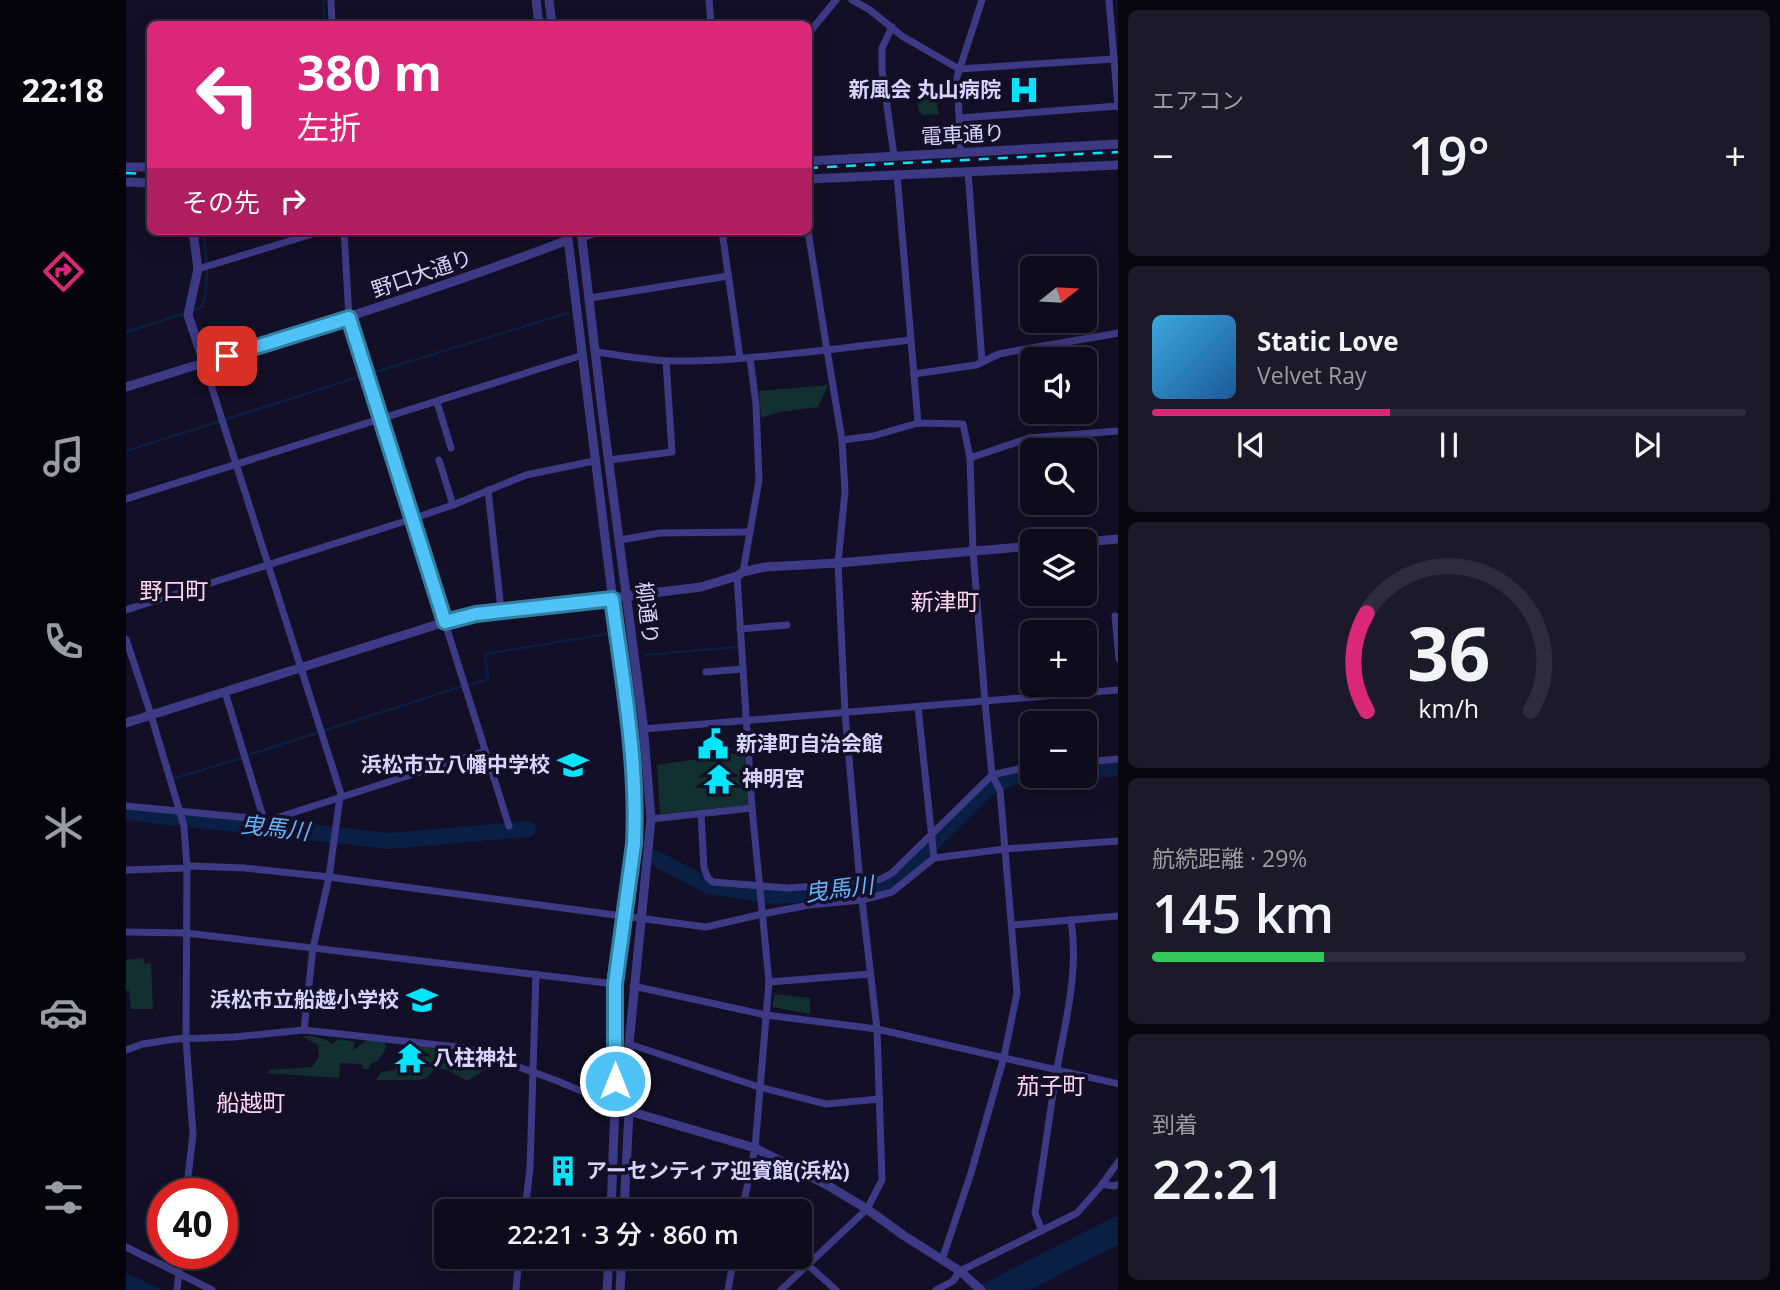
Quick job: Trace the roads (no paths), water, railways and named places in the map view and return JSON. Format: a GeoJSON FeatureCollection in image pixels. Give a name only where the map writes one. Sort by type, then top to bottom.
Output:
{"type":"FeatureCollection","features":[{"type":"Feature","properties":{"kind":"street"},"geometry":{"type":"LineString","coordinates":[[331,0],[332,21]]}},
{"type":"Feature","properties":{"kind":"street"},"geometry":{"type":"LineString","coordinates":[[536,0],[539,21]]}},
{"type":"Feature","properties":{"kind":"street"},"geometry":{"type":"LineString","coordinates":[[549,0],[552,21]]}},
{"type":"Feature","properties":{"kind":"street"},"geometry":{"type":"LineString","coordinates":[[709,0],[711,21]]}},
{"type":"Feature","properties":{"kind":"street"},"geometry":{"type":"LineString","coordinates":[[812,29],[836,0]]}},
{"type":"Feature","properties":{"kind":"street"},"geometry":{"type":"LineString","coordinates":[[852,0],[870,10],[902,36],[958,69],[1114,59]]}},
{"type":"Feature","properties":{"kind":"street"},"geometry":{"type":"LineString","coordinates":[[870,10],[873,0]]}},
{"type":"Feature","properties":{"kind":"street"},"geometry":{"type":"LineString","coordinates":[[961,153],[958,69],[982,0]]}},
{"type":"Feature","properties":{"kind":"street"},"geometry":{"type":"LineString","coordinates":[[960,118],[1118,107],[1109,0]]}},
{"type":"Feature","properties":{"kind":"street"},"geometry":{"type":"LineString","coordinates":[[892,27],[882,48],[894,156]]}},
{"type":"Feature","properties":{"kind":"street","name":"電車通り"},"geometry":{"type":"LineString","coordinates":[[812,161],[1118,144]]}},
{"type":"Feature","properties":{"kind":"street","name":"電車通り"},"geometry":{"type":"LineString","coordinates":[[812,178],[1118,166]]}},
{"type":"Feature","properties":{"kind":"street"},"geometry":{"type":"LineString","coordinates":[[126,167],[147,167]]}},
{"type":"Feature","properties":{"kind":"street"},"geometry":{"type":"LineString","coordinates":[[968,171],[982,362]]}},
{"type":"Feature","properties":{"kind":"street"},"geometry":{"type":"LineString","coordinates":[[897,174],[918,424]]}},
{"type":"Feature","properties":{"kind":"street"},"geometry":{"type":"LineString","coordinates":[[126,182],[147,183]]}},
{"type":"Feature","properties":{"kind":"street"},"geometry":{"type":"LineString","coordinates":[[194,235],[198,269],[188,314],[341,794],[329,877],[313,948],[304,1030]]}},
{"type":"Feature","properties":{"kind":"street"},"geometry":{"type":"LineString","coordinates":[[198,269],[309,235]]}},
{"type":"Feature","properties":{"kind":"street"},"geometry":{"type":"LineString","coordinates":[[344,235],[349,318],[509,826]]}},
{"type":"Feature","properties":{"kind":"street","name":"柳通り"},"geometry":{"type":"LineString","coordinates":[[581,235],[628,597],[651,819],[633,986],[625,1199]]}},
{"type":"Feature","properties":{"kind":"street"},"geometry":{"type":"LineString","coordinates":[[723,235],[740,358]]}},
{"type":"Feature","properties":{"kind":"street"},"geometry":{"type":"LineString","coordinates":[[809,235],[842,440],[845,491],[838,563],[845,713],[860,884],[877,1029],[882,1180],[867,1209],[812,1261]]}},
{"type":"Feature","properties":{"kind":"street","name":"野口大通り"},"geometry":{"type":"LineString","coordinates":[[126,387],[349,318],[506,264],[568,236]]}},
{"type":"Feature","properties":{"kind":"street","name":"柳通り"},"geometry":{"type":"LineString","coordinates":[[568,236],[629,731],[635,815],[634,844],[615,984],[611,1199]]}},
{"type":"Feature","properties":{"kind":"street"},"geometry":{"type":"LineString","coordinates":[[590,298],[728,276]]}},
{"type":"Feature","properties":{"kind":"street"},"geometry":{"type":"LineString","coordinates":[[914,374],[976,365],[1006,353],[1118,332]]}},
{"type":"Feature","properties":{"kind":"street"},"geometry":{"type":"LineString","coordinates":[[595,352],[666,361],[696,361],[750,358],[910,340]]}},
{"type":"Feature","properties":{"kind":"street"},"geometry":{"type":"LineString","coordinates":[[126,499],[583,355]]}},
{"type":"Feature","properties":{"kind":"street"},"geometry":{"type":"LineString","coordinates":[[744,1199],[755,1148],[769,982],[752,808],[740,629],[740,574],[759,480],[757,404],[750,358]]}},
{"type":"Feature","properties":{"kind":"street"},"geometry":{"type":"LineString","coordinates":[[609,460],[672,452],[666,361]]}},
{"type":"Feature","properties":{"kind":"street"},"geometry":{"type":"LineString","coordinates":[[437,402],[451,448]]}},
{"type":"Feature","properties":{"kind":"street"},"geometry":{"type":"LineString","coordinates":[[842,440],[873,436],[918,424],[963,424],[970,458],[973,551],[985,702],[993,777],[1000,790],[1017,993],[1004,1057],[971,1173],[942,1259]]}},
{"type":"Feature","properties":{"kind":"street"},"geometry":{"type":"LineString","coordinates":[[970,458],[1029,438],[1118,431]]}},
{"type":"Feature","properties":{"kind":"street"},"geometry":{"type":"LineString","coordinates":[[439,460],[453,505]]}},
{"type":"Feature","properties":{"kind":"street"},"geometry":{"type":"LineString","coordinates":[[126,610],[412,519],[526,475],[594,461]]}},
{"type":"Feature","properties":{"kind":"street"},"geometry":{"type":"LineString","coordinates":[[488,490],[501,610]]}},
{"type":"Feature","properties":{"kind":"street"},"geometry":{"type":"LineString","coordinates":[[620,540],[660,533],[750,532]]}},
{"type":"Feature","properties":{"kind":"street"},"geometry":{"type":"LineString","coordinates":[[1097,541],[1118,539]]}},
{"type":"Feature","properties":{"kind":"street"},"geometry":{"type":"LineString","coordinates":[[126,723],[464,616],[701,587],[765,567],[1020,547]]}},
{"type":"Feature","properties":{"kind":"street"},"geometry":{"type":"LineString","coordinates":[[1115,616],[1118,659]]}},
{"type":"Feature","properties":{"kind":"street"},"geometry":{"type":"LineString","coordinates":[[740,629],[788,625]]}},
{"type":"Feature","properties":{"kind":"street"},"geometry":{"type":"LineString","coordinates":[[126,639],[184,826],[187,868],[186,1039],[193,1134],[188,1178]]}},
{"type":"Feature","properties":{"kind":"street"},"geometry":{"type":"LineString","coordinates":[[706,672],[743,669]]}},
{"type":"Feature","properties":{"kind":"street"},"geometry":{"type":"LineString","coordinates":[[643,729],[1118,690]]}},
{"type":"Feature","properties":{"kind":"street"},"geometry":{"type":"LineString","coordinates":[[225,692],[264,820]]}},
{"type":"Feature","properties":{"kind":"street"},"geometry":{"type":"LineString","coordinates":[[918,707],[934,855]]}},
{"type":"Feature","properties":{"kind":"street"},"geometry":{"type":"LineString","coordinates":[[126,806],[270,820],[485,751]]}},
{"type":"Feature","properties":{"kind":"street"},"geometry":{"type":"LineString","coordinates":[[1097,761],[1118,759]]}},
{"type":"Feature","properties":{"kind":"street"},"geometry":{"type":"LineString","coordinates":[[701,814],[704,868],[713,882],[787,888],[860,884],[892,873],[993,777],[1020,769]]}},
{"type":"Feature","properties":{"kind":"street"},"geometry":{"type":"LineString","coordinates":[[651,819],[752,808]]}},
{"type":"Feature","properties":{"kind":"street"},"geometry":{"type":"LineString","coordinates":[[126,870],[191,866],[244,868],[706,927],[809,905],[892,892],[934,855],[1118,841]]}},
{"type":"Feature","properties":{"kind":"street"},"geometry":{"type":"LineString","coordinates":[[1012,925],[1118,916]]}},
{"type":"Feature","properties":{"kind":"street"},"geometry":{"type":"LineString","coordinates":[[1042,1231],[1035,1213],[1057,1070],[1072,994],[1075,944],[1071,920]]}},
{"type":"Feature","properties":{"kind":"street"},"geometry":{"type":"LineString","coordinates":[[126,932],[186,933],[615,984]]}},
{"type":"Feature","properties":{"kind":"street"},"geometry":{"type":"LineString","coordinates":[[526,1199],[530,1168],[536,974]]}},
{"type":"Feature","properties":{"kind":"street"},"geometry":{"type":"LineString","coordinates":[[769,982],[870,974]]}},
{"type":"Feature","properties":{"kind":"street"},"geometry":{"type":"LineString","coordinates":[[633,986],[766,1015],[877,1029],[1118,1084]]}},
{"type":"Feature","properties":{"kind":"street"},"geometry":{"type":"LineString","coordinates":[[126,1049],[164,1040],[304,1030],[466,1048],[629,1111],[755,1148],[867,1209],[942,1259],[981,1290]]}},
{"type":"Feature","properties":{"kind":"street"},"geometry":{"type":"LineString","coordinates":[[629,1044],[759,1087],[826,1104],[880,1099]]}},
{"type":"Feature","properties":{"kind":"street"},"geometry":{"type":"LineString","coordinates":[[936,1290],[1077,1213],[1118,1161]]}},
{"type":"Feature","properties":{"kind":"street"},"geometry":{"type":"LineString","coordinates":[[1102,1184],[1118,1185]]}},
{"type":"Feature","properties":{"kind":"street"},"geometry":{"type":"LineString","coordinates":[[126,1247],[178,1276],[212,1290]]}},
{"type":"Feature","properties":{"kind":"street"},"geometry":{"type":"LineString","coordinates":[[177,1290],[179,1269]]}},
{"type":"Feature","properties":{"kind":"street"},"geometry":{"type":"LineString","coordinates":[[516,1290],[518,1269]]}},
{"type":"Feature","properties":{"kind":"street"},"geometry":{"type":"LineString","coordinates":[[607,1290],[608,1269]]}},
{"type":"Feature","properties":{"kind":"street"},"geometry":{"type":"LineString","coordinates":[[620,1290],[621,1269]]}},
{"type":"Feature","properties":{"kind":"street"},"geometry":{"type":"LineString","coordinates":[[728,1290],[732,1269]]}},
{"type":"Feature","properties":{"kind":"street"},"geometry":{"type":"LineString","coordinates":[[781,1290],[804,1269]]}},
{"type":"Feature","properties":{"kind":"street"},"geometry":{"type":"LineString","coordinates":[[812,1269],[836,1290]]}},
{"type":"Feature","properties":{"kind":"water"},"geometry":{"type":"Polygon","coordinates":[[[1118,1215],[1118,1245],[1030,1290],[971,1290],[1118,1215]]]}},
{"type":"Feature","properties":{"kind":"water"},"geometry":{"type":"Polygon","coordinates":[[[126,1273],[163,1290],[126,1290],[126,1273]]]}},
{"type":"Feature","properties":{"kind":"waterway"},"geometry":{"type":"LineString","coordinates":[[323,0],[325,21]]}},
{"type":"Feature","properties":{"kind":"waterway"},"geometry":{"type":"LineString","coordinates":[[192,311],[202,307],[206,289],[204,235]]}},
{"type":"Feature","properties":{"kind":"waterway"},"geometry":{"type":"LineString","coordinates":[[126,332],[186,313]]}},
{"type":"Feature","properties":{"kind":"waterway"},"geometry":{"type":"LineString","coordinates":[[126,451],[568,313]]}},
{"type":"Feature","properties":{"kind":"waterway"},"geometry":{"type":"LineString","coordinates":[[470,685],[488,679],[485,654],[607,634]]}},
{"type":"Feature","properties":{"kind":"waterway"},"geometry":{"type":"LineString","coordinates":[[645,655],[737,647]]}},
{"type":"Feature","properties":{"kind":"waterway"},"geometry":{"type":"LineString","coordinates":[[248,755],[460,687]]}},
{"type":"Feature","properties":{"kind":"waterway"},"geometry":{"type":"LineString","coordinates":[[175,778],[242,758]]}},
{"type":"Feature","properties":{"kind":"waterway","name":"曳馬川"},"geometry":{"type":"LineString","coordinates":[[1097,770],[1118,768]]}},
{"type":"Feature","properties":{"kind":"waterway","name":"曳馬川"},"geometry":{"type":"LineString","coordinates":[[655,858],[708,886],[775,896],[882,886],[895,880],[988,788],[1020,776]]}},
{"type":"Feature","properties":{"kind":"waterway","name":"曳馬川"},"geometry":{"type":"LineString","coordinates":[[126,812],[175,818]]}},
{"type":"Feature","properties":{"kind":"waterway","name":"曳馬川"},"geometry":{"type":"LineString","coordinates":[[190,819],[389,841],[528,829]]}},
{"type":"Feature","properties":{"kind":"railway"},"geometry":{"type":"LineString","coordinates":[[812,168],[1118,152]]}},
{"type":"Feature","properties":{"kind":"railway"},"geometry":{"type":"LineString","coordinates":[[126,173],[147,174]]}},
{"type":"Feature","properties":{"kind":"place","name":"新風会 丸山病院"},"geometry":{"type":"Point","coordinates":[1024,90]}},
{"type":"Feature","properties":{"kind":"place","name":"新津町自治会館"},"geometry":{"type":"Point","coordinates":[713,744]}},
{"type":"Feature","properties":{"kind":"place","name":"浜松市立八幡中学校"},"geometry":{"type":"Point","coordinates":[573,765]}},
{"type":"Feature","properties":{"kind":"place","name":"神明宮"},"geometry":{"type":"Point","coordinates":[719,779]}},
{"type":"Feature","properties":{"kind":"place","name":"浜松市立船越小学校"},"geometry":{"type":"Point","coordinates":[422,1000]}},
{"type":"Feature","properties":{"kind":"place","name":"八柱神社"},"geometry":{"type":"Point","coordinates":[410,1058]}},
{"type":"Feature","properties":{"kind":"place","name":"アーセンティア迎賓館(浜松)"},"geometry":{"type":"Point","coordinates":[563,1171]}},
{"type":"Feature","properties":{"kind":"district","name":"野口町"},"geometry":{"type":"Point","coordinates":[174,591]}},
{"type":"Feature","properties":{"kind":"district","name":"新津町"},"geometry":{"type":"Point","coordinates":[945,602]}},
{"type":"Feature","properties":{"kind":"district","name":"茄子町"},"geometry":{"type":"Point","coordinates":[1051,1086]}},
{"type":"Feature","properties":{"kind":"district","name":"船越町"},"geometry":{"type":"Point","coordinates":[251,1103]}}]}
